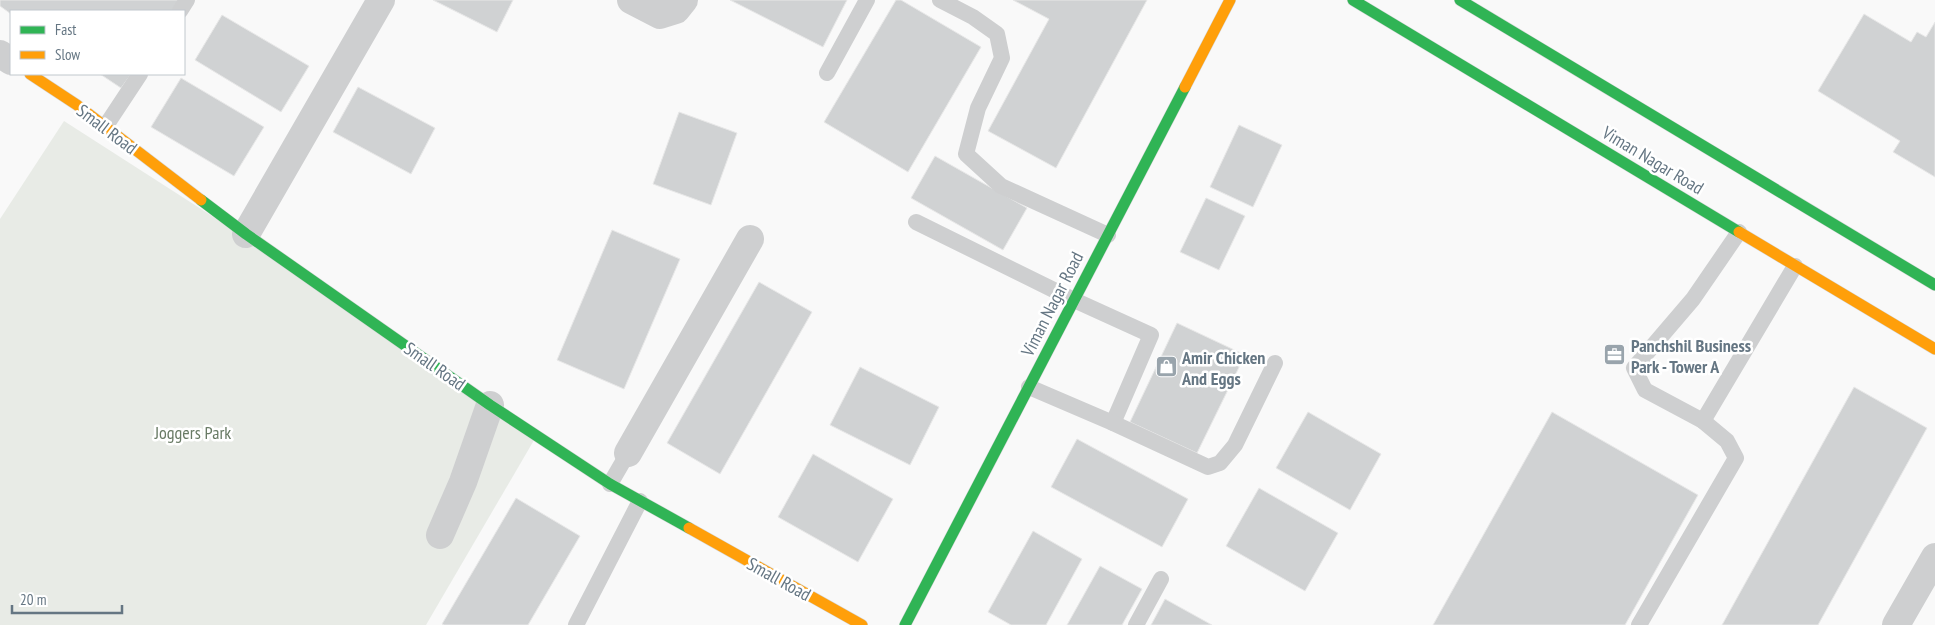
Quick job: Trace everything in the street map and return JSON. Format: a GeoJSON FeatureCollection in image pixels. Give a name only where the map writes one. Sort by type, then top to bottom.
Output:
{"type":"FeatureCollection","features":[{"type":"Feature","properties":{"kind":"street"},"geometry":{"type":"LineString","coordinates":[[246,234],[381,0]]}},
{"type":"Feature","properties":{"kind":"street"},"geometry":{"type":"LineString","coordinates":[[631,0],[660,16],[676,10],[684,0]]}},
{"type":"Feature","properties":{"kind":"street","name":"Viman Nagar Road"},"geometry":{"type":"LineString","coordinates":[[905,625],[1230,0]]}},
{"type":"Feature","properties":{"kind":"street","name":"Viman Nagar Road"},"geometry":{"type":"LineString","coordinates":[[1353,0],[1935,350]]}},
{"type":"Feature","properties":{"kind":"street"},"geometry":{"type":"LineString","coordinates":[[1460,0],[1935,285]]}},
{"type":"Feature","properties":{"kind":"street","name":"Small Road"},"geometry":{"type":"LineString","coordinates":[[31,75],[105,127],[246,234],[490,405],[610,484],[862,625]]}},
{"type":"Feature","properties":{"kind":"street"},"geometry":{"type":"LineString","coordinates":[[628,453],[750,239]]}},
{"type":"Feature","properties":{"kind":"street"},"geometry":{"type":"LineString","coordinates":[[440,535],[463,482],[490,405]]}},
{"type":"Feature","properties":{"kind":"street"},"geometry":{"type":"LineString","coordinates":[[1896,625],[1935,557]]}},
{"type":"Feature","properties":{"kind":"lane"},"geometry":{"type":"LineString","coordinates":[[827,73],[867,0]]}},
{"type":"Feature","properties":{"kind":"lane"},"geometry":{"type":"LineString","coordinates":[[940,0],[973,17],[997,34],[1002,58],[978,108],[966,154],[1001,186],[1108,235]]}},
{"type":"Feature","properties":{"kind":"lane"},"geometry":{"type":"LineString","coordinates":[[105,127],[139,75]]}},
{"type":"Feature","properties":{"kind":"lane"},"geometry":{"type":"LineString","coordinates":[[916,222],[1074,300],[1151,335],[1114,423]]}},
{"type":"Feature","properties":{"kind":"lane"},"geometry":{"type":"LineString","coordinates":[[1639,625],[1736,458],[1727,441],[1703,420],[1645,390],[1634,368],[1693,299],[1739,232]]}},
{"type":"Feature","properties":{"kind":"lane"},"geometry":{"type":"LineString","coordinates":[[1703,420],[1795,266]]}},
{"type":"Feature","properties":{"kind":"lane"},"geometry":{"type":"LineString","coordinates":[[1029,387],[1114,423],[1208,467],[1220,463],[1235,445],[1275,363]]}},
{"type":"Feature","properties":{"kind":"lane"},"geometry":{"type":"LineString","coordinates":[[610,484],[628,453]]}},
{"type":"Feature","properties":{"kind":"lane"},"geometry":{"type":"LineString","coordinates":[[576,625],[640,501]]}},
{"type":"Feature","properties":{"kind":"lane"},"geometry":{"type":"LineString","coordinates":[[1136,625],[1161,578]]}},
{"type":"Feature","properties":{"kind":"green space","name":"Joggers Park"},"geometry":{"type":"Polygon","coordinates":[[[64,121],[310,279],[537,435],[426,625],[0,625],[0,219],[64,121]]]}},
{"type":"Feature","properties":{"kind":"building"},"geometry":{"type":"Polygon","coordinates":[[[0,0],[181,0],[174,10],[10,10],[10,13],[0,6],[0,0]]]}},
{"type":"Feature","properties":{"kind":"building"},"geometry":{"type":"Polygon","coordinates":[[[433,0],[513,0],[497,32],[433,0]]]}},
{"type":"Feature","properties":{"kind":"building"},"geometry":{"type":"Polygon","coordinates":[[[730,0],[847,0],[823,47],[730,0]]]}},
{"type":"Feature","properties":{"kind":"building"},"geometry":{"type":"Polygon","coordinates":[[[896,0],[901,0],[981,47],[908,172],[824,122],[896,0]]]}},
{"type":"Feature","properties":{"kind":"building"},"geometry":{"type":"Polygon","coordinates":[[[1013,0],[1147,0],[1056,168],[988,131],[1049,19],[1013,0]]]}},
{"type":"Feature","properties":{"kind":"building"},"geometry":{"type":"Polygon","coordinates":[[[1864,14],[1911,42],[1917,32],[1926,37],[1935,22],[1935,177],[1893,152],[1900,141],[1818,91],[1864,14]]]}},
{"type":"Feature","properties":{"kind":"building"},"geometry":{"type":"Polygon","coordinates":[[[222,15],[309,66],[281,112],[195,60],[222,15]]]}},
{"type":"Feature","properties":{"kind":"building"},"geometry":{"type":"Polygon","coordinates":[[[102,75],[130,75],[121,88],[102,75]]]}},
{"type":"Feature","properties":{"kind":"building"},"geometry":{"type":"Polygon","coordinates":[[[181,78],[264,127],[234,176],[151,127],[181,78]]]}},
{"type":"Feature","properties":{"kind":"building"},"geometry":{"type":"Polygon","coordinates":[[[358,87],[435,128],[411,174],[333,132],[358,87]]]}},
{"type":"Feature","properties":{"kind":"building"},"geometry":{"type":"Polygon","coordinates":[[[679,112],[737,133],[711,205],[653,184],[679,112]]]}},
{"type":"Feature","properties":{"kind":"building"},"geometry":{"type":"Polygon","coordinates":[[[1239,125],[1282,145],[1253,207],[1210,187],[1239,125]]]}},
{"type":"Feature","properties":{"kind":"building"},"geometry":{"type":"Polygon","coordinates":[[[935,156],[1027,208],[1003,250],[911,198],[935,156]]]}},
{"type":"Feature","properties":{"kind":"building"},"geometry":{"type":"Polygon","coordinates":[[[1206,198],[1245,216],[1219,270],[1180,252],[1206,198]]]}},
{"type":"Feature","properties":{"kind":"building"},"geometry":{"type":"Polygon","coordinates":[[[612,230],[680,259],[624,389],[557,360],[612,230]]]}},
{"type":"Feature","properties":{"kind":"building"},"geometry":{"type":"Polygon","coordinates":[[[759,282],[812,312],[720,474],[667,443],[759,282]]]}},
{"type":"Feature","properties":{"kind":"building"},"geometry":{"type":"Polygon","coordinates":[[[1177,323],[1245,355],[1197,453],[1130,422],[1177,323]]]}},
{"type":"Feature","properties":{"kind":"building"},"geometry":{"type":"Polygon","coordinates":[[[860,367],[939,407],[910,465],[830,425],[860,367]]]}},
{"type":"Feature","properties":{"kind":"building"},"geometry":{"type":"Polygon","coordinates":[[[1854,387],[1927,428],[1818,625],[1722,625],[1854,387]]]}},
{"type":"Feature","properties":{"kind":"building"},"geometry":{"type":"Polygon","coordinates":[[[1308,412],[1381,454],[1350,510],[1276,468],[1308,412]]]}},
{"type":"Feature","properties":{"kind":"building"},"geometry":{"type":"Polygon","coordinates":[[[1552,412],[1698,495],[1625,625],[1433,625],[1552,412]]]}},
{"type":"Feature","properties":{"kind":"building"},"geometry":{"type":"Polygon","coordinates":[[[1077,439],[1188,499],[1162,547],[1051,487],[1077,439]]]}},
{"type":"Feature","properties":{"kind":"building"},"geometry":{"type":"Polygon","coordinates":[[[813,454],[893,499],[858,562],[778,517],[813,454]]]}},
{"type":"Feature","properties":{"kind":"building"},"geometry":{"type":"Polygon","coordinates":[[[1259,488],[1338,533],[1305,591],[1226,546],[1259,488]]]}},
{"type":"Feature","properties":{"kind":"building"},"geometry":{"type":"Polygon","coordinates":[[[516,498],[580,536],[528,625],[442,624],[516,498]]]}},
{"type":"Feature","properties":{"kind":"building"},"geometry":{"type":"Polygon","coordinates":[[[1033,531],[1082,559],[1046,625],[1011,625],[988,612],[1033,531]]]}},
{"type":"Feature","properties":{"kind":"building"},"geometry":{"type":"Polygon","coordinates":[[[1100,566],[1142,589],[1122,625],[1067,625],[1100,566]]]}},
{"type":"Feature","properties":{"kind":"building"},"geometry":{"type":"Polygon","coordinates":[[[1165,599],[1212,625],[1151,625],[1165,599]]]}},
{"type":"Feature","properties":{"kind":"traffic: fast"},"geometry":{"type":"LineString","coordinates":[[1353,0],[1739,232]]}},
{"type":"Feature","properties":{"kind":"traffic: fast"},"geometry":{"type":"LineString","coordinates":[[1460,0],[1935,285]]}},
{"type":"Feature","properties":{"kind":"traffic: fast"},"geometry":{"type":"LineString","coordinates":[[905,625],[1185,87]]}},
{"type":"Feature","properties":{"kind":"traffic: fast"},"geometry":{"type":"LineString","coordinates":[[201,200],[246,234],[490,405],[610,484],[689,528]]}},
{"type":"Feature","properties":{"kind":"traffic: slow"},"geometry":{"type":"LineString","coordinates":[[1185,87],[1230,0]]}},
{"type":"Feature","properties":{"kind":"traffic: slow"},"geometry":{"type":"LineString","coordinates":[[32,75],[77,105],[201,200]]}},
{"type":"Feature","properties":{"kind":"traffic: slow"},"geometry":{"type":"LineString","coordinates":[[1739,232],[1935,349]]}},
{"type":"Feature","properties":{"kind":"traffic: slow"},"geometry":{"type":"LineString","coordinates":[[689,528],[862,625]]}},
{"type":"Feature","properties":{"kind":"place","name":"Panchshil Business Park - Tower A"},"geometry":{"type":"Point","coordinates":[1615,355]}},
{"type":"Feature","properties":{"kind":"place","name":"Amir Chicken And Eggs"},"geometry":{"type":"Point","coordinates":[1166,367]}}]}
